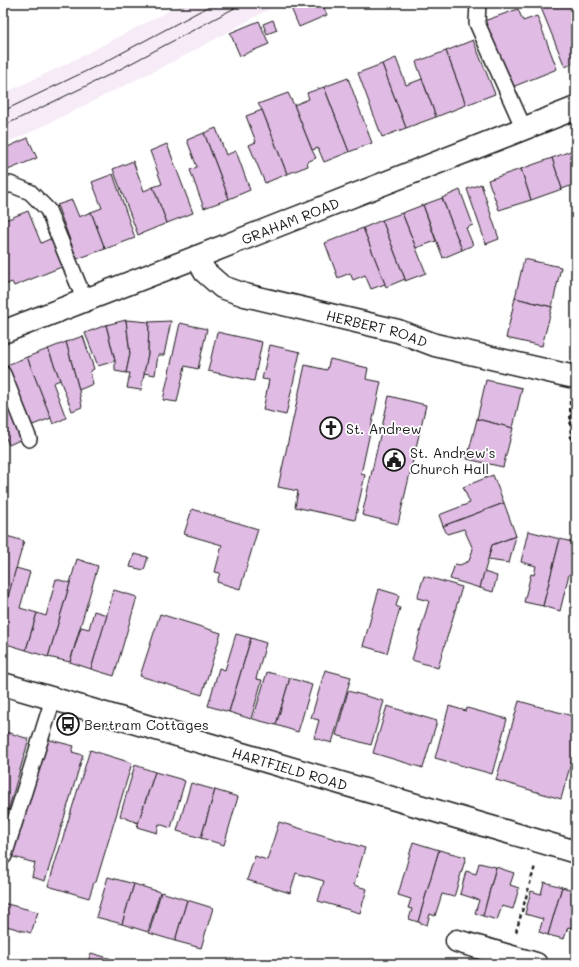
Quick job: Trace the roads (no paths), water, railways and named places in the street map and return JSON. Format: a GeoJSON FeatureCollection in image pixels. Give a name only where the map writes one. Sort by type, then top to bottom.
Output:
{"type":"FeatureCollection","features":[{"type":"Feature","properties":{"kind":"street","name":"GRAHAM ROAD"},"geometry":{"type":"LineString","coordinates":[[3,332],[576,108]]}},
{"type":"Feature","properties":{"kind":"street","name":"HERBERT ROAD"},"geometry":{"type":"LineString","coordinates":[[197,257],[205,272],[222,287],[245,295],[398,331],[435,345],[570,376]]}},
{"type":"Feature","properties":{"kind":"street","name":"HARTFIELD ROAD"},"geometry":{"type":"LineString","coordinates":[[3,684],[576,852]]}},
{"type":"Feature","properties":{"kind":"street"},"geometry":{"type":"LineString","coordinates":[[457,941],[536,964]]}},
{"type":"Feature","properties":{"kind":"lane"},"geometry":{"type":"LineString","coordinates":[[478,3],[477,23],[524,129]]}},
{"type":"Feature","properties":{"kind":"lane"},"geometry":{"type":"LineString","coordinates":[[3,187],[10,184],[30,192],[48,210],[85,301]]}},
{"type":"Feature","properties":{"kind":"lane"},"geometry":{"type":"LineString","coordinates":[[3,374],[29,439]]}},
{"type":"Feature","properties":{"kind":"lane"},"geometry":{"type":"LineString","coordinates":[[4,856],[53,699]]}},
{"type":"Feature","properties":{"kind":"tram line"},"geometry":{"type":"LineString","coordinates":[[3,111],[105,62],[215,3]]}},
{"type":"Feature","properties":{"kind":"tram line"},"geometry":{"type":"LineString","coordinates":[[3,126],[111,74],[244,3]]}},
{"type":"Feature","properties":{"kind":"place","name":"St. Andrew"},"geometry":{"type":"Point","coordinates":[331,428]}},
{"type":"Feature","properties":{"kind":"place","name":"St. Andrew's Church Hall"},"geometry":{"type":"Point","coordinates":[394,460]}},
{"type":"Feature","properties":{"kind":"place","name":"Bertram Cottages"},"geometry":{"type":"Point","coordinates":[68,724]}}]}
